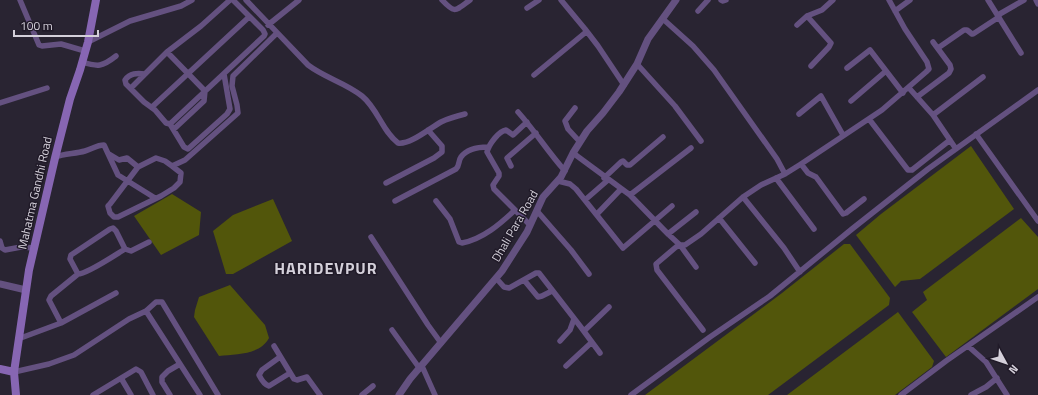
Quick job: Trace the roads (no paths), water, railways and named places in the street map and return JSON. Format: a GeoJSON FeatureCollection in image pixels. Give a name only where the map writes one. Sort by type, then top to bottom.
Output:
{"type":"FeatureCollection","features":[{"type":"Feature","properties":{"kind":"main road","name":"Mahatma Gandhi Road"},"geometry":{"type":"LineString","coordinates":[[16,395],[14,372],[18,339],[34,248],[70,99],[88,42],[96,0]]}},
{"type":"Feature","properties":{"kind":"main road"},"geometry":{"type":"LineString","coordinates":[[0,369],[14,372]]}},
{"type":"Feature","properties":{"kind":"street"},"geometry":{"type":"LineString","coordinates":[[20,0],[39,44],[42,46],[55,43],[63,44],[85,51]]}},
{"type":"Feature","properties":{"kind":"street"},"geometry":{"type":"LineString","coordinates":[[88,42],[130,21],[192,0]]}},
{"type":"Feature","properties":{"kind":"street"},"geometry":{"type":"LineString","coordinates":[[131,88],[167,52],[201,26],[230,0]]}},
{"type":"Feature","properties":{"kind":"street"},"geometry":{"type":"LineString","coordinates":[[172,126],[265,34],[263,30],[233,0]]}},
{"type":"Feature","properties":{"kind":"street"},"geometry":{"type":"LineString","coordinates":[[246,0],[268,25],[308,65],[320,74],[352,89],[363,97],[370,104],[389,136],[398,142],[407,142],[448,119],[465,114]]}},
{"type":"Feature","properties":{"kind":"street"},"geometry":{"type":"LineString","coordinates":[[442,0],[454,10],[470,0]]}},
{"type":"Feature","properties":{"kind":"street"},"geometry":{"type":"LineString","coordinates":[[527,8],[539,0]]}},
{"type":"Feature","properties":{"kind":"street"},"geometry":{"type":"LineString","coordinates":[[561,0],[598,46],[624,85]]}},
{"type":"Feature","properties":{"kind":"street","name":"Dhali Para Road"},"geometry":{"type":"LineString","coordinates":[[398,395],[496,278],[516,250],[543,197],[565,171],[573,153],[587,131],[604,113],[624,85],[637,64],[648,40],[676,0]]}},
{"type":"Feature","properties":{"kind":"street"},"geometry":{"type":"LineString","coordinates":[[698,11],[708,0]]}},
{"type":"Feature","properties":{"kind":"street"},"geometry":{"type":"LineString","coordinates":[[721,0],[726,0]]}},
{"type":"Feature","properties":{"kind":"street"},"geometry":{"type":"LineString","coordinates":[[797,25],[807,16],[822,10],[833,0]]}},
{"type":"Feature","properties":{"kind":"street"},"geometry":{"type":"LineString","coordinates":[[703,330],[657,270],[656,267],[658,262],[676,247],[689,243],[743,197],[801,164],[882,110],[929,69],[929,66],[904,29],[889,0]]}},
{"type":"Feature","properties":{"kind":"street"},"geometry":{"type":"LineString","coordinates":[[895,11],[910,0]]}},
{"type":"Feature","properties":{"kind":"street"},"geometry":{"type":"LineString","coordinates":[[988,0],[1021,53]]}},
{"type":"Feature","properties":{"kind":"street"},"geometry":{"type":"LineString","coordinates":[[938,48],[962,30],[966,29],[973,34],[1024,0]]}},
{"type":"Feature","properties":{"kind":"street"},"geometry":{"type":"LineString","coordinates":[[1036,0],[1038,4]]}},
{"type":"Feature","properties":{"kind":"street"},"geometry":{"type":"LineString","coordinates":[[268,25],[297,1]]}},
{"type":"Feature","properties":{"kind":"street"},"geometry":{"type":"LineString","coordinates":[[807,16],[831,43],[811,66]]}},
{"type":"Feature","properties":{"kind":"street"},"geometry":{"type":"LineString","coordinates":[[152,107],[249,17]]}},
{"type":"Feature","properties":{"kind":"street"},"geometry":{"type":"LineString","coordinates":[[663,19],[693,46],[714,70],[777,159],[785,174]]}},
{"type":"Feature","properties":{"kind":"street"},"geometry":{"type":"LineString","coordinates":[[534,75],[584,34],[586,32],[585,29]]}},
{"type":"Feature","properties":{"kind":"street"},"geometry":{"type":"LineString","coordinates":[[172,166],[185,160],[238,113],[238,105],[232,86],[233,76],[277,33]]}},
{"type":"Feature","properties":{"kind":"street"},"geometry":{"type":"LineString","coordinates":[[917,97],[949,73],[951,69],[950,65],[933,42]]}},
{"type":"Feature","properties":{"kind":"street"},"geometry":{"type":"LineString","coordinates":[[847,68],[870,50],[903,93]]}},
{"type":"Feature","properties":{"kind":"street"},"geometry":{"type":"LineString","coordinates":[[167,52],[206,91]]}},
{"type":"Feature","properties":{"kind":"street"},"geometry":{"type":"LineString","coordinates":[[82,62],[99,66],[107,63],[116,56]]}},
{"type":"Feature","properties":{"kind":"street"},"geometry":{"type":"LineString","coordinates":[[637,64],[675,106],[701,140]]}},
{"type":"Feature","properties":{"kind":"street"},"geometry":{"type":"LineString","coordinates":[[850,101],[886,71]]}},
{"type":"Feature","properties":{"kind":"street"},"geometry":{"type":"LineString","coordinates":[[145,74],[132,74],[126,78],[126,84],[144,102],[152,107],[166,123],[172,126],[184,147],[188,149],[229,112],[230,109],[224,74]]}},
{"type":"Feature","properties":{"kind":"street"},"geometry":{"type":"LineString","coordinates":[[932,115],[983,78]]}},
{"type":"Feature","properties":{"kind":"street"},"geometry":{"type":"LineString","coordinates":[[0,103],[47,88]]}},
{"type":"Feature","properties":{"kind":"street"},"geometry":{"type":"LineString","coordinates":[[909,88],[932,115],[956,149]]}},
{"type":"Feature","properties":{"kind":"street"},"geometry":{"type":"LineString","coordinates":[[631,395],[710,337],[770,296],[852,229],[956,149],[1038,90]]}},
{"type":"Feature","properties":{"kind":"street"},"geometry":{"type":"LineString","coordinates":[[799,114],[822,96],[843,135]]}},
{"type":"Feature","properties":{"kind":"street"},"geometry":{"type":"LineString","coordinates":[[575,108],[566,121],[568,129],[580,142]]}},
{"type":"Feature","properties":{"kind":"street"},"geometry":{"type":"LineString","coordinates":[[518,112],[528,122],[555,160],[565,171]]}},
{"type":"Feature","properties":{"kind":"street"},"geometry":{"type":"LineString","coordinates":[[869,119],[908,170],[912,170],[950,140]]}},
{"type":"Feature","properties":{"kind":"street"},"geometry":{"type":"LineString","coordinates":[[528,122],[514,135],[506,130],[502,131],[487,150],[488,155],[499,173],[493,187],[530,225]]}},
{"type":"Feature","properties":{"kind":"street"},"geometry":{"type":"LineString","coordinates":[[386,183],[434,158],[442,152],[442,146],[428,130]]}},
{"type":"Feature","properties":{"kind":"street"},"geometry":{"type":"LineString","coordinates":[[511,166],[507,158],[536,133]]}},
{"type":"Feature","properties":{"kind":"street"},"geometry":{"type":"LineString","coordinates":[[976,134],[1038,221]]}},
{"type":"Feature","properties":{"kind":"street"},"geometry":{"type":"LineString","coordinates":[[585,200],[621,162],[623,161],[630,165],[662,136]]}},
{"type":"Feature","properties":{"kind":"street"},"geometry":{"type":"LineString","coordinates":[[55,157],[62,154],[85,151],[103,145],[106,146],[118,175],[155,198]]}},
{"type":"Feature","properties":{"kind":"street"},"geometry":{"type":"LineString","coordinates":[[395,201],[456,169],[460,164],[461,157],[467,152],[477,148],[488,147]]}},
{"type":"Feature","properties":{"kind":"street"},"geometry":{"type":"LineString","coordinates":[[630,195],[691,148]]}},
{"type":"Feature","properties":{"kind":"street"},"geometry":{"type":"LineString","coordinates":[[573,153],[606,179],[630,195],[680,245],[696,267]]}},
{"type":"Feature","properties":{"kind":"street"},"geometry":{"type":"LineString","coordinates":[[109,154],[118,160],[127,158],[138,167]]}},
{"type":"Feature","properties":{"kind":"street"},"geometry":{"type":"LineString","coordinates":[[156,158],[165,161],[172,166],[181,173],[180,182],[174,188],[126,214],[114,217],[110,213],[108,206],[128,182],[138,167],[156,158]]}},
{"type":"Feature","properties":{"kind":"street"},"geometry":{"type":"LineString","coordinates":[[801,164],[808,173],[816,177],[843,214],[864,199]]}},
{"type":"Feature","properties":{"kind":"street"},"geometry":{"type":"LineString","coordinates":[[776,178],[814,229]]}},
{"type":"Feature","properties":{"kind":"street"},"geometry":{"type":"LineString","coordinates":[[558,181],[570,184],[597,214],[623,248],[672,206]]}},
{"type":"Feature","properties":{"kind":"street"},"geometry":{"type":"LineString","coordinates":[[597,214],[621,189]]}},
{"type":"Feature","properties":{"kind":"street"},"geometry":{"type":"LineString","coordinates":[[743,197],[784,248],[800,272]]}},
{"type":"Feature","properties":{"kind":"street"},"geometry":{"type":"LineString","coordinates":[[436,201],[450,220],[457,239],[462,244],[492,229],[515,210]]}},
{"type":"Feature","properties":{"kind":"street"},"geometry":{"type":"LineString","coordinates":[[537,210],[589,274]]}},
{"type":"Feature","properties":{"kind":"street"},"geometry":{"type":"LineString","coordinates":[[668,234],[696,212]]}},
{"type":"Feature","properties":{"kind":"street"},"geometry":{"type":"LineString","coordinates":[[720,218],[755,263]]}},
{"type":"Feature","properties":{"kind":"street"},"geometry":{"type":"LineString","coordinates":[[78,274],[70,259],[71,255],[110,229],[113,228],[116,231],[125,249],[131,251],[149,242]]}},
{"type":"Feature","properties":{"kind":"street"},"geometry":{"type":"LineString","coordinates":[[371,237],[441,343]]}},
{"type":"Feature","properties":{"kind":"street"},"geometry":{"type":"LineString","coordinates":[[0,242],[2,248],[5,250],[34,248]]}},
{"type":"Feature","properties":{"kind":"street"},"geometry":{"type":"LineString","coordinates":[[61,323],[51,305],[50,298],[78,274],[89,270],[125,249]]}},
{"type":"Feature","properties":{"kind":"street"},"geometry":{"type":"LineString","coordinates":[[496,278],[506,288],[512,287],[537,273],[541,276],[600,353]]}},
{"type":"Feature","properties":{"kind":"street"},"geometry":{"type":"LineString","coordinates":[[524,280],[538,297],[552,291]]}},
{"type":"Feature","properties":{"kind":"street"},"geometry":{"type":"LineString","coordinates":[[0,284],[26,290]]}},
{"type":"Feature","properties":{"kind":"street"},"geometry":{"type":"LineString","coordinates":[[18,339],[61,323],[116,293]]}},
{"type":"Feature","properties":{"kind":"street"},"geometry":{"type":"LineString","coordinates":[[900,395],[1037,298]]}},
{"type":"Feature","properties":{"kind":"street"},"geometry":{"type":"LineString","coordinates":[[14,372],[49,364],[74,355],[146,310],[156,302],[162,302],[218,395]]}},
{"type":"Feature","properties":{"kind":"street"},"geometry":{"type":"LineString","coordinates":[[584,331],[609,307]]}},
{"type":"Feature","properties":{"kind":"street"},"geometry":{"type":"LineString","coordinates":[[146,310],[200,395]]}},
{"type":"Feature","properties":{"kind":"street"},"geometry":{"type":"LineString","coordinates":[[560,341],[570,330],[574,319]]}},
{"type":"Feature","properties":{"kind":"street"},"geometry":{"type":"LineString","coordinates":[[392,330],[421,368],[434,395]]}},
{"type":"Feature","properties":{"kind":"street"},"geometry":{"type":"LineString","coordinates":[[566,366],[592,342]]}},
{"type":"Feature","properties":{"kind":"street"},"geometry":{"type":"LineString","coordinates":[[274,346],[290,373],[296,380],[307,377],[320,395]]}},
{"type":"Feature","properties":{"kind":"street"},"geometry":{"type":"LineString","coordinates":[[968,346],[986,362],[1007,395]]}},
{"type":"Feature","properties":{"kind":"street"},"geometry":{"type":"LineString","coordinates":[[280,357],[262,370],[259,375],[260,377],[270,386],[290,373]]}},
{"type":"Feature","properties":{"kind":"street"},"geometry":{"type":"LineString","coordinates":[[170,395],[162,382],[162,377],[180,364]]}},
{"type":"Feature","properties":{"kind":"street"},"geometry":{"type":"LineString","coordinates":[[93,395],[136,369],[138,369],[153,395]]}},
{"type":"Feature","properties":{"kind":"street"},"geometry":{"type":"LineString","coordinates":[[121,378],[131,395]]}},
{"type":"Feature","properties":{"kind":"street"},"geometry":{"type":"LineString","coordinates":[[971,395],[986,387],[996,378]]}},
{"type":"Feature","properties":{"kind":"street"},"geometry":{"type":"LineString","coordinates":[[362,395],[373,386]]}},
{"type":"Feature","properties":{"kind":"district","name":"HARIDEVPUR"},"geometry":{"type":"Point","coordinates":[326,268]}}]}
